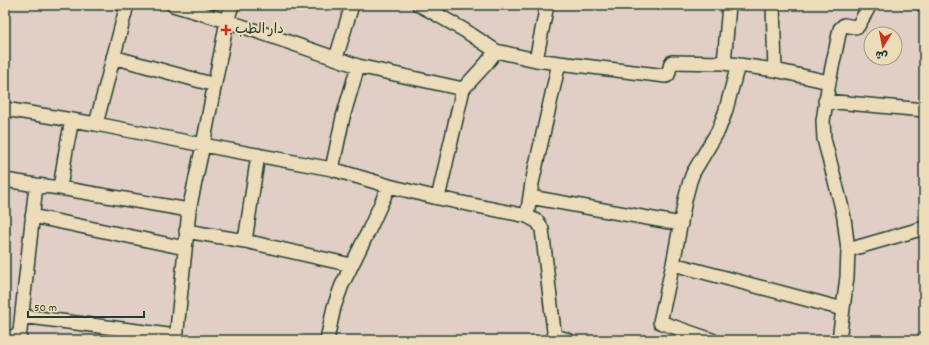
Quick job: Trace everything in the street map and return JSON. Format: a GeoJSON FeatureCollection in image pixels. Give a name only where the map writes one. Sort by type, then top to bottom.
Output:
{"type":"FeatureCollection","features":[{"type":"Feature","properties":{"kind":"street"},"geometry":{"type":"LineString","coordinates":[[96,124],[127,5]]}},
{"type":"Feature","properties":{"kind":"street"},"geometry":{"type":"LineString","coordinates":[[172,5],[228,21],[358,66],[463,89]]}},
{"type":"Feature","properties":{"kind":"street"},"geometry":{"type":"LineString","coordinates":[[22,316],[176,338],[189,210],[232,5]]}},
{"type":"Feature","properties":{"kind":"street"},"geometry":{"type":"LineString","coordinates":[[336,58],[352,5]]}},
{"type":"Feature","properties":{"kind":"street"},"geometry":{"type":"LineString","coordinates":[[419,5],[441,16],[496,51],[536,60],[558,64],[666,76],[669,73],[672,62],[724,63],[775,70],[829,82]]}},
{"type":"Feature","properties":{"kind":"street"},"geometry":{"type":"LineString","coordinates":[[536,60],[547,5]]}},
{"type":"Feature","properties":{"kind":"street"},"geometry":{"type":"LineString","coordinates":[[724,63],[729,5]]}},
{"type":"Feature","properties":{"kind":"street"},"geometry":{"type":"LineString","coordinates":[[773,5],[775,70]]}},
{"type":"Feature","properties":{"kind":"street"},"geometry":{"type":"LineString","coordinates":[[840,340],[847,277],[848,250],[841,204],[824,139],[823,120],[825,101],[841,27],[844,25],[857,27],[860,25],[870,5]]}},
{"type":"Feature","properties":{"kind":"street"},"geometry":{"type":"LineString","coordinates":[[438,198],[463,89],[496,51]]}},
{"type":"Feature","properties":{"kind":"street"},"geometry":{"type":"LineString","coordinates":[[113,57],[215,85]]}},
{"type":"Feature","properties":{"kind":"street"},"geometry":{"type":"LineString","coordinates":[[526,216],[558,64]]}},
{"type":"Feature","properties":{"kind":"street"},"geometry":{"type":"LineString","coordinates":[[712,340],[660,322],[690,181],[718,131],[725,113],[738,65]]}},
{"type":"Feature","properties":{"kind":"street"},"geometry":{"type":"LineString","coordinates":[[332,169],[343,117],[358,66]]}},
{"type":"Feature","properties":{"kind":"street"},"geometry":{"type":"LineString","coordinates":[[825,101],[924,110]]}},
{"type":"Feature","properties":{"kind":"street"},"geometry":{"type":"LineString","coordinates":[[5,109],[96,124],[332,169],[389,186],[438,198],[526,216],[538,222],[542,229],[555,338],[568,340]]}},
{"type":"Feature","properties":{"kind":"street"},"geometry":{"type":"LineString","coordinates":[[60,188],[72,120]]}},
{"type":"Feature","properties":{"kind":"street"},"geometry":{"type":"LineString","coordinates":[[245,241],[258,155]]}},
{"type":"Feature","properties":{"kind":"street"},"geometry":{"type":"LineString","coordinates":[[5,180],[189,210]]}},
{"type":"Feature","properties":{"kind":"street"},"geometry":{"type":"LineString","coordinates":[[5,336],[19,339],[36,185]]}},
{"type":"Feature","properties":{"kind":"street"},"geometry":{"type":"LineString","coordinates":[[328,340],[334,307],[351,265],[389,186]]}},
{"type":"Feature","properties":{"kind":"street"},"geometry":{"type":"LineString","coordinates":[[530,197],[681,224]]}},
{"type":"Feature","properties":{"kind":"street"},"geometry":{"type":"LineString","coordinates":[[32,216],[185,248]]}},
{"type":"Feature","properties":{"kind":"street"},"geometry":{"type":"LineString","coordinates":[[848,250],[924,228]]}},
{"type":"Feature","properties":{"kind":"street"},"geometry":{"type":"LineString","coordinates":[[186,231],[245,241],[351,265]]}},
{"type":"Feature","properties":{"kind":"street"},"geometry":{"type":"LineString","coordinates":[[673,264],[844,309]]}},
{"type":"Feature","properties":{"kind":"place","name":"دار الطب"},"geometry":{"type":"Point","coordinates":[226,30]}}]}
